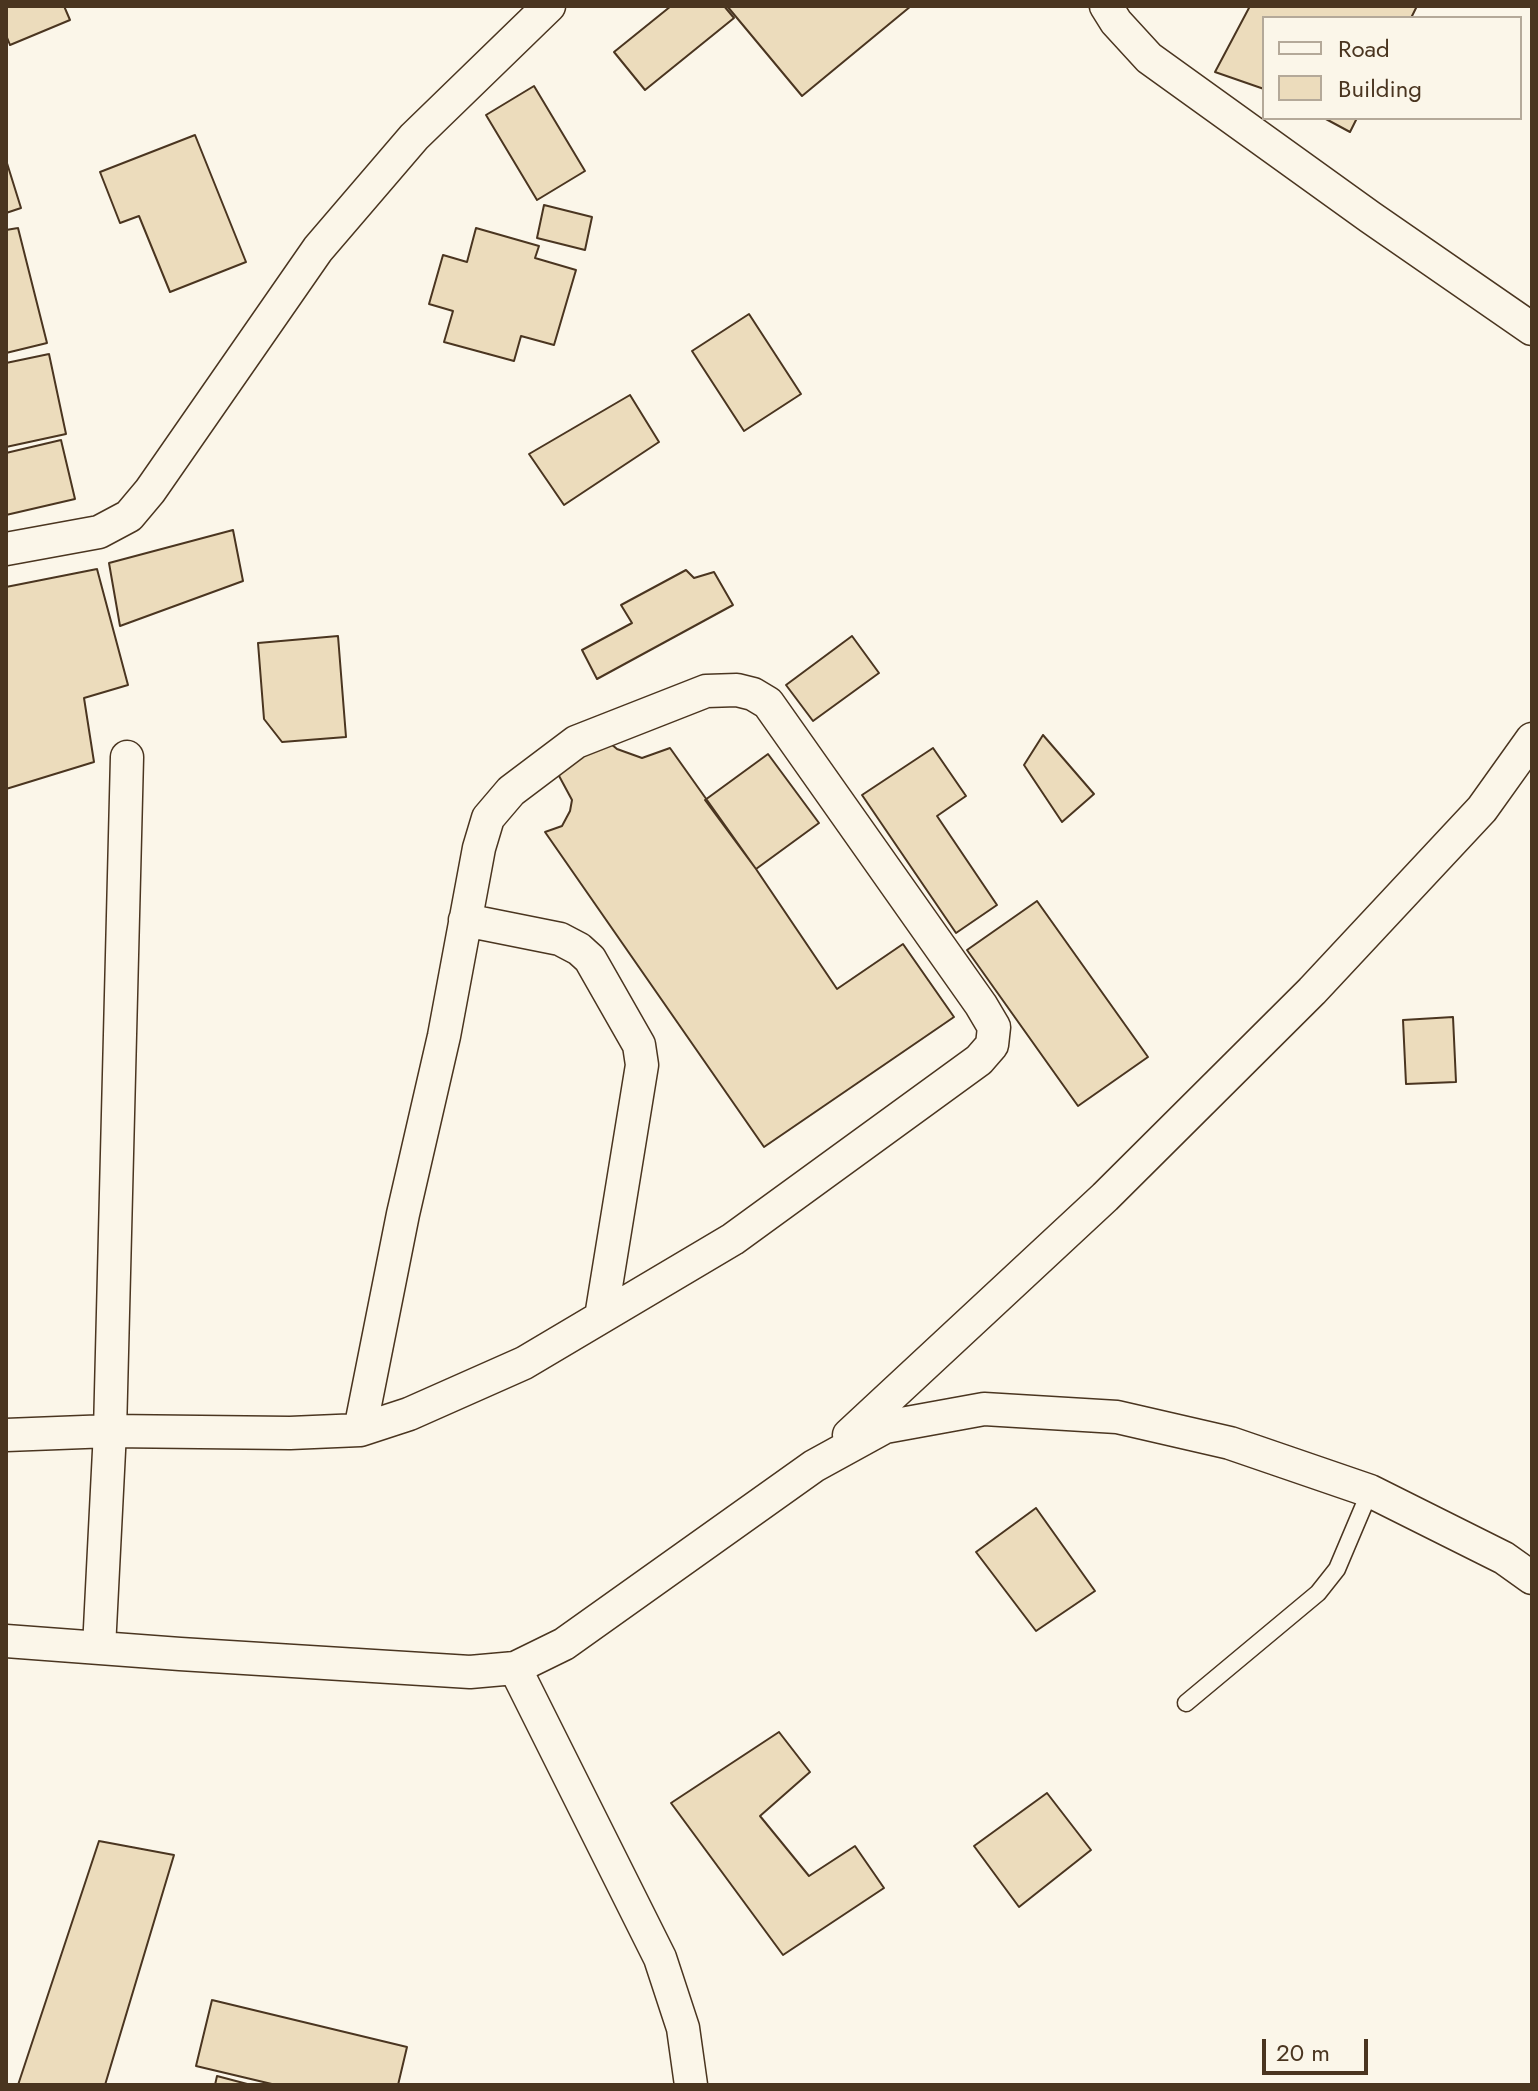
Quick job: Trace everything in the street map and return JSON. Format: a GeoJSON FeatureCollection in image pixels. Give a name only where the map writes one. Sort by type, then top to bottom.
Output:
{"type":"FeatureCollection","features":[{"type":"Feature","properties":{"kind":"street"},"geometry":{"type":"LineString","coordinates":[[6,549],[99,532],[129,516],[150,491],[318,249],[414,137],[549,6]]}},
{"type":"Feature","properties":{"kind":"street"},"geometry":{"type":"LineString","coordinates":[[1106,6],[1116,22],[1149,58],[1532,329]]}},
{"type":"Feature","properties":{"kind":"street"},"geometry":{"type":"LineString","coordinates":[[6,1435],[110,1431],[290,1433],[360,1430],[409,1414],[524,1363],[733,1239],[979,1060],[992,1045],[994,1027],[981,1005],[768,703],[753,694],[737,690],[706,691],[576,742],[511,791],[488,818],[479,848],[444,1036],[403,1214],[360,1430]]}},
{"type":"Feature","properties":{"kind":"street"},"geometry":{"type":"LineString","coordinates":[[814,1466],[1105,1197],[1312,991],[1482,809],[1532,739]]}},
{"type":"Feature","properties":{"kind":"street"},"geometry":{"type":"LineString","coordinates":[[99,1648],[110,1431],[127,757]]}},
{"type":"Feature","properties":{"kind":"street"},"geometry":{"type":"LineString","coordinates":[[465,920],[560,939],[579,949],[590,959],[639,1045],[642,1065],[601,1317]]}},
{"type":"Feature","properties":{"kind":"street"},"geometry":{"type":"LineString","coordinates":[[6,1641],[470,1672],[515,1668],[564,1644],[814,1466],[885,1427],[984,1409],[1117,1417],[1230,1443],[1370,1491],[1504,1558],[1532,1578]]}},
{"type":"Feature","properties":{"kind":"street"},"geometry":{"type":"LineString","coordinates":[[515,1668],[660,1958],[683,2028],[691,2085]]}},
{"type":"Feature","properties":{"kind":"lane"},"geometry":{"type":"LineString","coordinates":[[1186,1703],[1318,1593],[1337,1569],[1370,1491]]}},
{"type":"Feature","properties":{"kind":"building"},"geometry":{"type":"Polygon","coordinates":[[[6,6],[64,6],[70,20],[10,45],[6,35],[6,6]]]}},
{"type":"Feature","properties":{"kind":"building"},"geometry":{"type":"Polygon","coordinates":[[[671,6],[724,6],[734,18],[645,90],[614,52],[671,6]]]}},
{"type":"Feature","properties":{"kind":"building"},"geometry":{"type":"Polygon","coordinates":[[[727,6],[911,6],[802,96],[727,6]]]}},
{"type":"Feature","properties":{"kind":"building"},"geometry":{"type":"Polygon","coordinates":[[[1250,6],[1417,6],[1412,16],[1262,16],[1262,88],[1215,72],[1250,6]]]}},
{"type":"Feature","properties":{"kind":"building"},"geometry":{"type":"Polygon","coordinates":[[[534,86],[585,171],[537,200],[486,115],[534,86]]]}},
{"type":"Feature","properties":{"kind":"building"},"geometry":{"type":"Polygon","coordinates":[[[1328,120],[1356,120],[1350,132],[1328,120]]]}},
{"type":"Feature","properties":{"kind":"building"},"geometry":{"type":"Polygon","coordinates":[[[195,135],[246,262],[170,292],[139,216],[120,223],[100,172],[195,135]]]}},
{"type":"Feature","properties":{"kind":"building"},"geometry":{"type":"Polygon","coordinates":[[[6,160],[21,208],[6,213],[6,160]]]}},
{"type":"Feature","properties":{"kind":"building"},"geometry":{"type":"Polygon","coordinates":[[[544,205],[592,217],[585,250],[537,238],[544,205]]]}},
{"type":"Feature","properties":{"kind":"building"},"geometry":{"type":"Polygon","coordinates":[[[18,228],[47,343],[6,353],[6,230],[18,228]]]}},
{"type":"Feature","properties":{"kind":"building"},"geometry":{"type":"Polygon","coordinates":[[[476,228],[539,246],[535,258],[576,270],[554,345],[521,336],[514,361],[444,342],[453,311],[429,304],[443,255],[467,262],[476,228]]]}},
{"type":"Feature","properties":{"kind":"building"},"geometry":{"type":"Polygon","coordinates":[[[749,314],[801,394],[744,431],[692,351],[749,314]]]}},
{"type":"Feature","properties":{"kind":"building"},"geometry":{"type":"Polygon","coordinates":[[[49,354],[66,434],[6,447],[6,363],[49,354]]]}},
{"type":"Feature","properties":{"kind":"building"},"geometry":{"type":"Polygon","coordinates":[[[630,395],[659,442],[564,505],[529,454],[630,395]]]}},
{"type":"Feature","properties":{"kind":"building"},"geometry":{"type":"Polygon","coordinates":[[[61,440],[75,499],[6,515],[6,453],[61,440]]]}},
{"type":"Feature","properties":{"kind":"building"},"geometry":{"type":"Polygon","coordinates":[[[233,530],[243,581],[120,626],[109,563],[233,530]]]}},
{"type":"Feature","properties":{"kind":"building"},"geometry":{"type":"Polygon","coordinates":[[[97,569],[128,685],[84,698],[94,762],[6,789],[6,587],[97,569]]]}},
{"type":"Feature","properties":{"kind":"building"},"geometry":{"type":"Polygon","coordinates":[[[686,570],[694,578],[714,572],[733,605],[597,679],[582,650],[632,623],[621,605],[686,570]]]}},
{"type":"Feature","properties":{"kind":"building"},"geometry":{"type":"Polygon","coordinates":[[[338,636],[346,737],[282,742],[264,719],[258,643],[338,636]]]}},
{"type":"Feature","properties":{"kind":"building"},"geometry":{"type":"Polygon","coordinates":[[[852,636],[879,673],[813,721],[786,685],[852,636]]]}},
{"type":"Feature","properties":{"kind":"building"},"geometry":{"type":"Polygon","coordinates":[[[1043,735],[1094,794],[1062,822],[1024,765],[1043,735]]]}},
{"type":"Feature","properties":{"kind":"building"},"geometry":{"type":"Polygon","coordinates":[[[604,738],[617,749],[642,758],[670,748],[837,989],[903,944],[954,1017],[764,1147],[545,832],[562,826],[570,811],[572,800],[558,774],[604,738]]]}},
{"type":"Feature","properties":{"kind":"building"},"geometry":{"type":"Polygon","coordinates":[[[933,748],[966,796],[937,816],[997,905],[956,933],[862,795],[933,748]]]}},
{"type":"Feature","properties":{"kind":"building"},"geometry":{"type":"Polygon","coordinates":[[[768,754],[819,823],[756,869],[705,800],[768,754]]]}},
{"type":"Feature","properties":{"kind":"building"},"geometry":{"type":"Polygon","coordinates":[[[1037,901],[1148,1057],[1078,1106],[967,950],[1037,901]]]}},
{"type":"Feature","properties":{"kind":"building"},"geometry":{"type":"Polygon","coordinates":[[[1453,1017],[1456,1082],[1406,1084],[1403,1020],[1453,1017]]]}},
{"type":"Feature","properties":{"kind":"building"},"geometry":{"type":"Polygon","coordinates":[[[1036,1508],[1095,1591],[1036,1631],[976,1552],[1036,1508]]]}},
{"type":"Feature","properties":{"kind":"building"},"geometry":{"type":"Polygon","coordinates":[[[779,1732],[810,1772],[760,1816],[809,1876],[855,1846],[884,1888],[783,1955],[671,1803],[779,1732]]]}},
{"type":"Feature","properties":{"kind":"building"},"geometry":{"type":"Polygon","coordinates":[[[1047,1793],[1091,1850],[1019,1907],[974,1846],[1047,1793]]]}},
{"type":"Feature","properties":{"kind":"building"},"geometry":{"type":"Polygon","coordinates":[[[99,1841],[174,1855],[105,2085],[18,2085],[99,1841]]]}},
{"type":"Feature","properties":{"kind":"building"},"geometry":{"type":"Polygon","coordinates":[[[212,2000],[407,2047],[398,2085],[276,2085],[196,2066],[212,2000]]]}},
{"type":"Feature","properties":{"kind":"building"},"geometry":{"type":"Polygon","coordinates":[[[217,2076],[251,2085],[215,2085],[217,2076]]]}}]}
